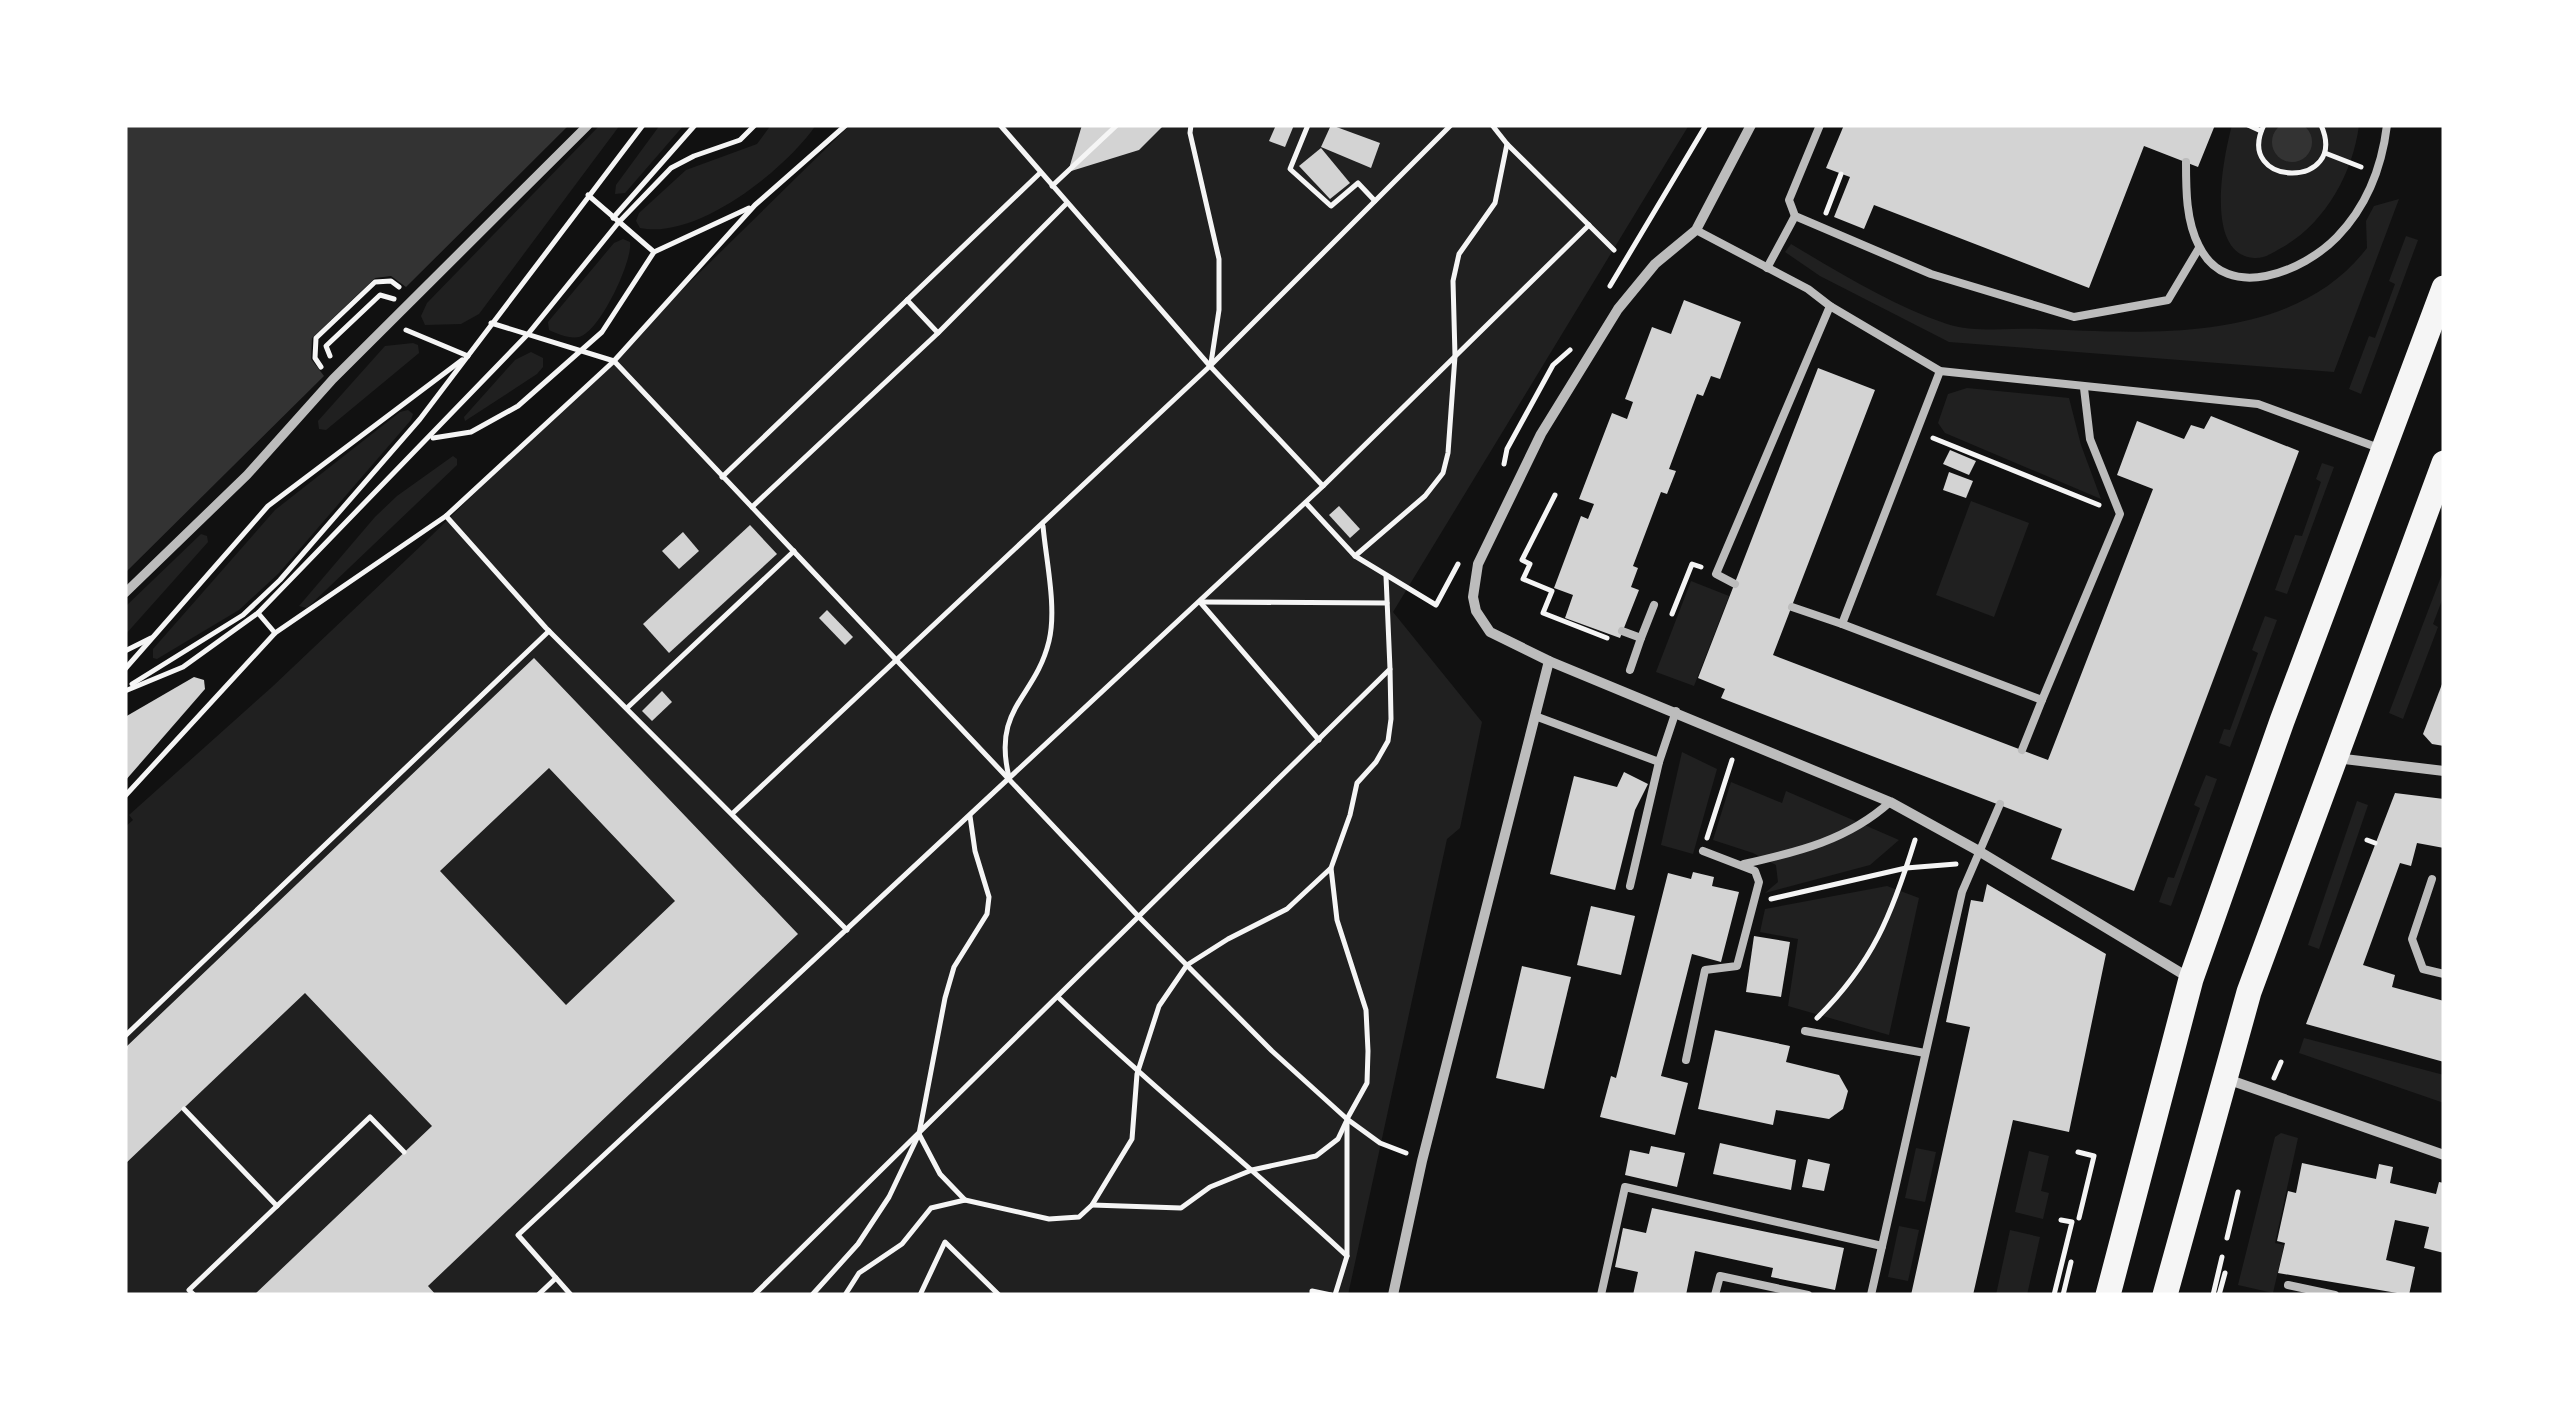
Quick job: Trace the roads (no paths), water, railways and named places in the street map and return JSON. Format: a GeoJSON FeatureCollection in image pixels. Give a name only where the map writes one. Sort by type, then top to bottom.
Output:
{"type":"FeatureCollection","features":[{"type":"Feature","properties":{"kind":"main road"},"geometry":{"type":"LineString","coordinates":[[2108,1295],[2192,980],[2282,721],[2444,288]]}},
{"type":"Feature","properties":{"kind":"main road"},"geometry":{"type":"LineString","coordinates":[[2165,1295],[2249,992],[2444,462]]}},
{"type":"Feature","properties":{"kind":"street"},"geometry":{"type":"LineString","coordinates":[[125,594],[247,475],[332,379],[588,125]]}},
{"type":"Feature","properties":{"kind":"street"},"geometry":{"type":"LineString","coordinates":[[1751,125],[1696,230],[1654,264],[1618,310],[1540,434],[1478,564],[1473,597],[1476,611],[1490,632],[1549,661],[1890,802],[2192,980]]}},
{"type":"Feature","properties":{"kind":"street"},"geometry":{"type":"LineString","coordinates":[[1394,1295],[1422,1160],[1549,661]]}},
{"type":"Feature","properties":{"kind":"street"},"geometry":{"type":"LineString","coordinates":[[2333,758],[2444,771]]}},
{"type":"Feature","properties":{"kind":"street"},"geometry":{"type":"LineString","coordinates":[[2223,1078],[2444,1155]]}},
{"type":"Feature","properties":{"kind":"lane"},"geometry":{"type":"LineString","coordinates":[[1820,125],[1788,200],[1795,216],[1932,274],[2074,317],[2168,300],[2199,248]]}},
{"type":"Feature","properties":{"kind":"lane"},"geometry":{"type":"LineString","coordinates":[[2186,162],[2186,193],[2199,248],[2208,261],[2231,276],[2261,279],[2290,270],[2336,238],[2378,174],[2387,125]]}},
{"type":"Feature","properties":{"kind":"lane"},"geometry":{"type":"LineString","coordinates":[[1767,268],[1795,216]]}},
{"type":"Feature","properties":{"kind":"lane"},"geometry":{"type":"LineString","coordinates":[[1696,230],[1808,289],[1940,371],[2258,404],[2383,450]]}},
{"type":"Feature","properties":{"kind":"lane"},"geometry":{"type":"LineString","coordinates":[[1735,584],[1716,574],[1830,306]]}},
{"type":"Feature","properties":{"kind":"lane"},"geometry":{"type":"LineString","coordinates":[[1842,624],[1940,371]]}},
{"type":"Feature","properties":{"kind":"lane"},"geometry":{"type":"LineString","coordinates":[[2022,750],[2120,514],[2090,439],[2084,388]]}},
{"type":"Feature","properties":{"kind":"lane"},"geometry":{"type":"LineString","coordinates":[[1630,670],[1654,605]]}},
{"type":"Feature","properties":{"kind":"lane"},"geometry":{"type":"LineString","coordinates":[[1792,606],[2042,700]]}},
{"type":"Feature","properties":{"kind":"lane"},"geometry":{"type":"LineString","coordinates":[[1622,631],[1641,638]]}},
{"type":"Feature","properties":{"kind":"lane"},"geometry":{"type":"LineString","coordinates":[[1630,886],[1659,762],[1676,712]]}},
{"type":"Feature","properties":{"kind":"lane"},"geometry":{"type":"LineString","coordinates":[[1535,716],[1659,762]]}},
{"type":"Feature","properties":{"kind":"lane"},"geometry":{"type":"LineString","coordinates":[[1743,864],[1810,848],[1866,822],[1890,802]]}},
{"type":"Feature","properties":{"kind":"lane"},"geometry":{"type":"LineString","coordinates":[[1872,1295],[1962,892],[2000,804]]}},
{"type":"Feature","properties":{"kind":"lane"},"geometry":{"type":"LineString","coordinates":[[1686,1060],[1705,970],[1737,966],[1759,882],[1755,870],[1703,851]]}},
{"type":"Feature","properties":{"kind":"lane"},"geometry":{"type":"LineString","coordinates":[[2432,879],[2412,939],[2423,969],[2444,974]]}},
{"type":"Feature","properties":{"kind":"lane"},"geometry":{"type":"LineString","coordinates":[[1805,1030],[1925,1054]]}},
{"type":"Feature","properties":{"kind":"lane"},"geometry":{"type":"LineString","coordinates":[[1602,1295],[1625,1188],[1882,1246]]}},
{"type":"Feature","properties":{"kind":"lane"},"geometry":{"type":"LineString","coordinates":[[1716,1295],[1720,1276],[1808,1295]]}},
{"type":"Feature","properties":{"kind":"lane"},"geometry":{"type":"LineString","coordinates":[[2288,1285],[2334,1295]]}}]}
